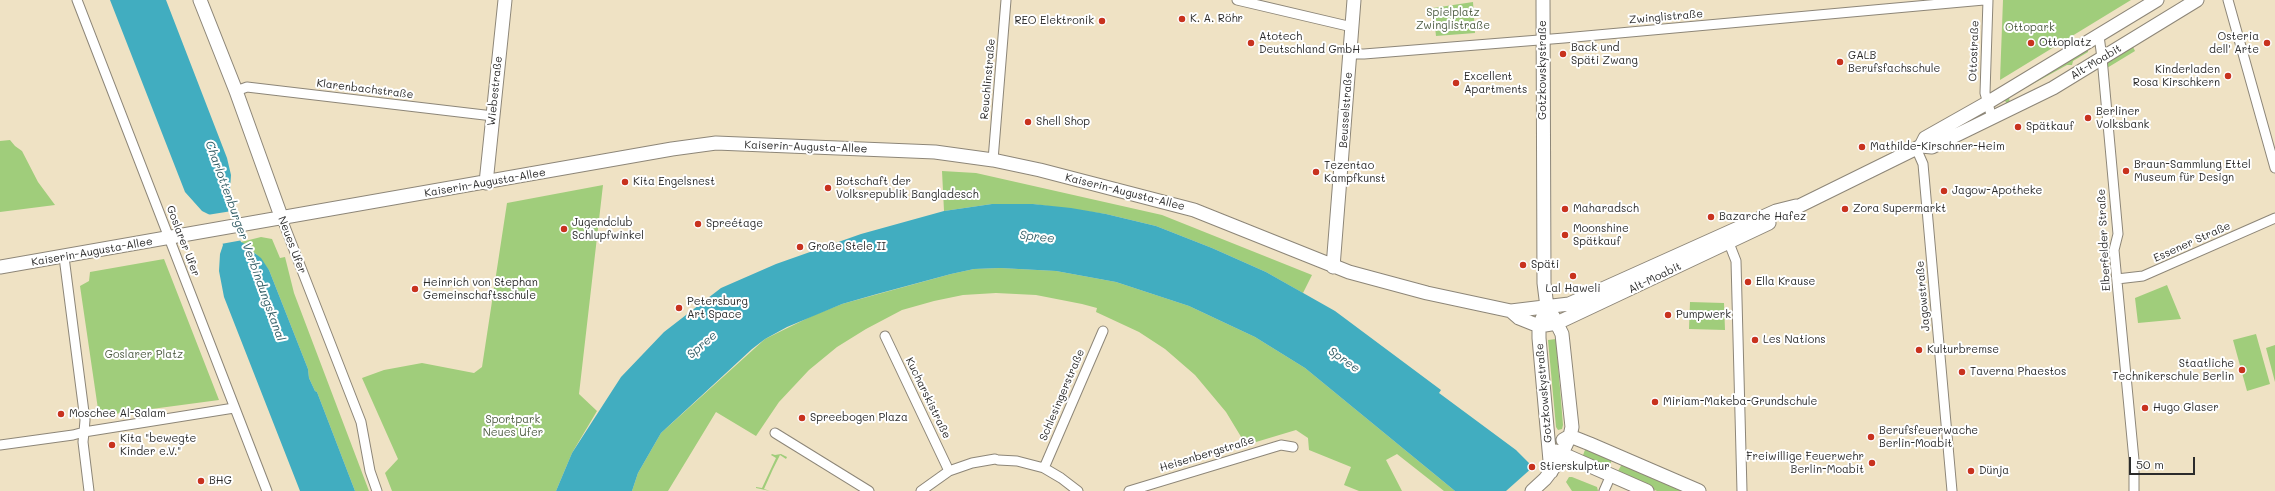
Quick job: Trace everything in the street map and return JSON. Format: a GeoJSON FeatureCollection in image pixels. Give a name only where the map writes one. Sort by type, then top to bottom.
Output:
{"type":"FeatureCollection","features":[{"type":"Feature","properties":{"kind":"main road","name":"Neues Ufer"},"geometry":{"type":"LineString","coordinates":[[200,0],[236,91],[282,218]]}},
{"type":"Feature","properties":{"kind":"main road","name":"Wiebestraße"},"geometry":{"type":"LineString","coordinates":[[486,183],[505,0]]}},
{"type":"Feature","properties":{"kind":"main road","name":"Beusselstraße"},"geometry":{"type":"LineString","coordinates":[[1333,267],[1354,0]]}},
{"type":"Feature","properties":{"kind":"main road","name":"Gotzkowskystraße"},"geometry":{"type":"LineString","coordinates":[[1543,0],[1544,269],[1546,307],[1539,326],[1549,447],[1548,476]]}},
{"type":"Feature","properties":{"kind":"main road","name":"Alt-Moabit"},"geometry":{"type":"LineString","coordinates":[[1918,147],[1924,138],[1987,103],[2157,0]]}},
{"type":"Feature","properties":{"kind":"main road","name":"Alt-Moabit"},"geometry":{"type":"LineString","coordinates":[[1511,311],[1519,318],[1539,326],[1557,323],[1729,243],[1779,218],[1796,206],[1918,147],[1932,147],[2053,88],[2197,0]]}},
{"type":"Feature","properties":{"kind":"main road","name":"Kaiserin-Augusta-Allee"},"geometry":{"type":"LineString","coordinates":[[0,267],[486,183],[672,149],[716,143],[935,152],[993,160],[1165,201],[1202,213],[1333,267]]}},
{"type":"Feature","properties":{"kind":"main road","name":"Alt-Moabit"},"geometry":{"type":"LineString","coordinates":[[1333,267],[1427,293],[1511,311],[1569,304],[1776,211],[1796,206]]}},
{"type":"Feature","properties":{"kind":"main road","name":"Gotzkowskystraße"},"geometry":{"type":"LineString","coordinates":[[1546,307],[1557,323],[1563,341],[1572,427],[1570,436],[1562,454],[1548,476]]}},
{"type":"Feature","properties":{"kind":"main road"},"geometry":{"type":"LineString","coordinates":[[1549,447],[1570,436],[1699,491]]}},
{"type":"Feature","properties":{"kind":"main road"},"geometry":{"type":"LineString","coordinates":[[1549,447],[1647,491]]}},
{"type":"Feature","properties":{"kind":"main road"},"geometry":{"type":"LineString","coordinates":[[1611,475],[1619,456]]}},
{"type":"Feature","properties":{"kind":"main road"},"geometry":{"type":"LineString","coordinates":[[1532,491],[1548,476]]}},
{"type":"Feature","properties":{"kind":"street","name":"Goslarer Ufer"},"geometry":{"type":"LineString","coordinates":[[77,0],[267,491]]}},
{"type":"Feature","properties":{"kind":"street","name":"Reuchlinstraße"},"geometry":{"type":"LineString","coordinates":[[993,160],[1006,0]]}},
{"type":"Feature","properties":{"kind":"street"},"geometry":{"type":"LineString","coordinates":[[1237,0],[1352,26]]}},
{"type":"Feature","properties":{"kind":"street","name":"Zwinglistraße"},"geometry":{"type":"LineString","coordinates":[[1350,54],[1984,0]]}},
{"type":"Feature","properties":{"kind":"street","name":"Ottostraße"},"geometry":{"type":"LineString","coordinates":[[1987,103],[1985,86],[1988,0]]}},
{"type":"Feature","properties":{"kind":"street"},"geometry":{"type":"LineString","coordinates":[[2228,0],[2275,168]]}},
{"type":"Feature","properties":{"kind":"street","name":"Elberfelder Straße"},"geometry":{"type":"LineString","coordinates":[[2099,36],[2118,234],[2114,250],[2134,460],[2134,491]]}},
{"type":"Feature","properties":{"kind":"street","name":"Klarenbachstraße"},"geometry":{"type":"LineString","coordinates":[[236,91],[247,87],[493,116]]}},
{"type":"Feature","properties":{"kind":"street"},"geometry":{"type":"LineString","coordinates":[[1987,103],[1992,118]]}},
{"type":"Feature","properties":{"kind":"street","name":"Jagowstraße"},"geometry":{"type":"LineString","coordinates":[[1918,147],[1923,164],[1952,491]]}},
{"type":"Feature","properties":{"kind":"street","name":"Neues Ufer"},"geometry":{"type":"LineString","coordinates":[[282,218],[361,422],[370,471],[377,491]]}},
{"type":"Feature","properties":{"kind":"street","name":"Essener Straße"},"geometry":{"type":"LineString","coordinates":[[2117,279],[2144,276],[2275,218]]}},
{"type":"Feature","properties":{"kind":"street"},"geometry":{"type":"LineString","coordinates":[[1729,243],[1736,261],[1742,491]]}},
{"type":"Feature","properties":{"kind":"street"},"geometry":{"type":"LineString","coordinates":[[64,257],[85,420],[83,442],[89,491]]}},
{"type":"Feature","properties":{"kind":"street","name":"Schlesingerstraße"},"geometry":{"type":"LineString","coordinates":[[1044,468],[1103,331]]}},
{"type":"Feature","properties":{"kind":"street","name":"Kucharskistraße"},"geometry":{"type":"LineString","coordinates":[[885,336],[949,471]]}},
{"type":"Feature","properties":{"kind":"street"},"geometry":{"type":"LineString","coordinates":[[0,445],[73,435],[234,408]]}},
{"type":"Feature","properties":{"kind":"street"},"geometry":{"type":"LineString","coordinates":[[775,433],[869,491]]}},
{"type":"Feature","properties":{"kind":"street","name":"Heisenbergstraße"},"geometry":{"type":"LineString","coordinates":[[1129,491],[1280,444],[1293,447]]}},
{"type":"Feature","properties":{"kind":"street"},"geometry":{"type":"LineString","coordinates":[[921,491],[949,471],[972,463],[997,460],[1016,461],[1044,468],[1062,478],[1078,491]]}},
{"type":"Feature","properties":{"kind":"street"},"geometry":{"type":"LineString","coordinates":[[1604,491],[1611,475]]}},
{"type":"Feature","properties":{"kind":"green space","name":"Ottopark"},"geometry":{"type":"Polygon","coordinates":[[[2003,0],[2131,0],[2000,80],[2003,0]]]}},
{"type":"Feature","properties":{"kind":"green space","name":"Spielplatz Zwinglistraße"},"geometry":{"type":"Polygon","coordinates":[[[1473,2],[1475,33],[1436,36],[1433,8],[1473,2]]]}},
{"type":"Feature","properties":{"kind":"green space"},"geometry":{"type":"Polygon","coordinates":[[[2088,47],[2088,52],[2073,61],[2072,65],[2067,65],[2009,97],[2010,104],[2007,105],[2004,98],[2088,47]]]}},
{"type":"Feature","properties":{"kind":"green space"},"geometry":{"type":"Polygon","coordinates":[[[2133,47],[2135,51],[2107,68],[2107,62],[2114,56],[2117,57],[2133,47]]]}},
{"type":"Feature","properties":{"kind":"green space"},"geometry":{"type":"Polygon","coordinates":[[[10,140],[22,151],[38,182],[55,205],[0,212],[0,141],[10,140]]]}},
{"type":"Feature","properties":{"kind":"green space"},"geometry":{"type":"Polygon","coordinates":[[[942,171],[976,173],[1162,215],[1312,275],[1303,293],[1266,272],[1212,248],[1156,226],[1106,214],[1033,204],[992,204],[944,211],[942,171]]]}},
{"type":"Feature","properties":{"kind":"green space","name":"Sportpark Neues Ufer"},"geometry":{"type":"Polygon","coordinates":[[[603,185],[579,394],[597,411],[572,453],[556,491],[392,491],[385,473],[398,459],[362,378],[384,370],[422,363],[474,373],[482,367],[507,203],[603,185]]]}},
{"type":"Feature","properties":{"kind":"green space"},"geometry":{"type":"Polygon","coordinates":[[[261,237],[272,239],[280,258],[285,257],[294,293],[369,491],[355,491],[317,392],[315,391],[309,378],[308,369],[269,270],[256,254],[241,242],[261,237]]]}},
{"type":"Feature","properties":{"kind":"green space","name":"Goslarer Platz"},"geometry":{"type":"Polygon","coordinates":[[[164,259],[219,400],[99,416],[80,286],[89,281],[90,272],[164,259]]]}},
{"type":"Feature","properties":{"kind":"green space"},"geometry":{"type":"Polygon","coordinates":[[[1000,268],[1056,271],[1116,282],[1189,306],[1255,337],[1305,368],[1455,491],[1444,491],[1397,454],[1386,460],[1402,491],[1359,491],[1344,485],[1351,467],[1309,450],[1308,438],[1296,430],[1246,445],[1226,412],[1195,375],[1165,349],[1139,332],[1096,312],[1097,308],[1036,295],[996,293],[963,295],[934,301],[902,310],[866,329],[837,347],[809,370],[779,402],[756,436],[716,412],[668,491],[632,491],[638,473],[661,433],[765,339],[814,315],[842,304],[951,274],[974,269],[1000,268]]]}},
{"type":"Feature","properties":{"kind":"green space"},"geometry":{"type":"Polygon","coordinates":[[[2167,285],[2181,319],[2138,323],[2135,298],[2167,285]]]}},
{"type":"Feature","properties":{"kind":"green space"},"geometry":{"type":"Polygon","coordinates":[[[1690,302],[1724,303],[1725,330],[1689,329],[1690,302]]]}},
{"type":"Feature","properties":{"kind":"green space"},"geometry":{"type":"Polygon","coordinates":[[[2256,334],[2270,384],[2247,391],[2233,340],[2256,334]]]}},
{"type":"Feature","properties":{"kind":"green space"},"geometry":{"type":"Polygon","coordinates":[[[1556,339],[1563,425],[1562,429],[1558,430],[1556,427],[1548,340],[1556,339]]]}},
{"type":"Feature","properties":{"kind":"green space"},"geometry":{"type":"Polygon","coordinates":[[[2275,345],[2275,382],[2266,348],[2275,345]]]}},
{"type":"Feature","properties":{"kind":"green space"},"geometry":{"type":"Polygon","coordinates":[[[1586,447],[1612,459],[1609,468],[1582,458],[1586,447]]]}},
{"type":"Feature","properties":{"kind":"green space"},"geometry":{"type":"Polygon","coordinates":[[[781,454],[787,457],[786,459],[780,455],[773,469],[764,489],[770,491],[756,488],[762,488],[776,458],[771,455],[781,454]]]}},
{"type":"Feature","properties":{"kind":"green space"},"geometry":{"type":"Polygon","coordinates":[[[1622,464],[1686,491],[1657,491],[1620,475],[1618,471],[1622,464]]]}},
{"type":"Feature","properties":{"kind":"green space"},"geometry":{"type":"Polygon","coordinates":[[[1569,477],[1597,487],[1598,491],[1572,491],[1566,482],[1569,477]]]}},
{"type":"Feature","properties":{"kind":"water"},"geometry":{"type":"Polygon","coordinates":[[[110,0],[166,0],[227,158],[231,175],[230,189],[232,200],[228,209],[241,242],[251,247],[252,251],[261,258],[269,270],[308,369],[309,378],[315,391],[317,392],[355,491],[300,491],[224,297],[219,271],[220,254],[223,245],[212,216],[202,211],[185,192],[110,0]]]}},
{"type":"Feature","properties":{"kind":"water","name":"Spree"},"geometry":{"type":"Polygon","coordinates":[[[992,204],[1033,204],[1071,208],[1106,214],[1156,226],[1212,248],[1266,272],[1335,311],[1441,390],[1439,393],[1516,450],[1531,465],[1530,467],[1551,491],[1455,491],[1305,368],[1255,337],[1189,306],[1116,282],[1056,271],[1000,268],[974,269],[877,294],[842,304],[787,327],[765,339],[752,349],[661,433],[638,473],[632,491],[556,491],[572,453],[621,377],[664,332],[721,288],[776,264],[861,234],[944,211],[992,204]]]}},
{"type":"Feature","properties":{"kind":"pier"},"geometry":{"type":"Polygon","coordinates":[[[232,211],[243,240],[221,244],[211,217],[207,215],[232,211]]]}},
{"type":"Feature","properties":{"kind":"pier"},"geometry":{"type":"Polygon","coordinates":[[[1533,467],[1553,491],[1506,491],[1533,467]]]}},
{"type":"Feature","properties":{"kind":"place","name":"K. A. Röhr"},"geometry":{"type":"Point","coordinates":[1182,19]}},
{"type":"Feature","properties":{"kind":"place","name":"REO Elektronik"},"geometry":{"type":"Point","coordinates":[1102,21]}},
{"type":"Feature","properties":{"kind":"place","name":"Atotech Deutschland GmbH"},"geometry":{"type":"Point","coordinates":[1251,43]}},
{"type":"Feature","properties":{"kind":"place","name":"Ottoplatz"},"geometry":{"type":"Point","coordinates":[2031,43]}},
{"type":"Feature","properties":{"kind":"place","name":"Osteria dell' Arte"},"geometry":{"type":"Point","coordinates":[2267,43]}},
{"type":"Feature","properties":{"kind":"place","name":"Back und Späti Zwang"},"geometry":{"type":"Point","coordinates":[1563,54]}},
{"type":"Feature","properties":{"kind":"place","name":"GALB Berufsfachschule"},"geometry":{"type":"Point","coordinates":[1840,62]}},
{"type":"Feature","properties":{"kind":"place","name":"Kinderladen Rosa Kirschkern"},"geometry":{"type":"Point","coordinates":[2228,76]}},
{"type":"Feature","properties":{"kind":"place","name":"Excellent Apartments"},"geometry":{"type":"Point","coordinates":[1456,83]}},
{"type":"Feature","properties":{"kind":"place","name":"Berliner Volksbank"},"geometry":{"type":"Point","coordinates":[2088,118]}},
{"type":"Feature","properties":{"kind":"place","name":"Shell Shop"},"geometry":{"type":"Point","coordinates":[1028,122]}},
{"type":"Feature","properties":{"kind":"place","name":"Spätkauf"},"geometry":{"type":"Point","coordinates":[2018,127]}},
{"type":"Feature","properties":{"kind":"place","name":"Mathilde-Kirschner-Heim"},"geometry":{"type":"Point","coordinates":[1862,147]}},
{"type":"Feature","properties":{"kind":"place","name":"Braun-Sammlung Ettel Museum für Design"},"geometry":{"type":"Point","coordinates":[2126,171]}},
{"type":"Feature","properties":{"kind":"place","name":"Tezentao Kampfkunst"},"geometry":{"type":"Point","coordinates":[1316,172]}},
{"type":"Feature","properties":{"kind":"place","name":"Kita Engelsnest"},"geometry":{"type":"Point","coordinates":[625,182]}},
{"type":"Feature","properties":{"kind":"place","name":"Botschaft der Volksrepublik Bangladesch"},"geometry":{"type":"Point","coordinates":[828,188]}},
{"type":"Feature","properties":{"kind":"place","name":"Jagow-Apotheke"},"geometry":{"type":"Point","coordinates":[1944,191]}},
{"type":"Feature","properties":{"kind":"place","name":"Maharadsch"},"geometry":{"type":"Point","coordinates":[1565,209]}},
{"type":"Feature","properties":{"kind":"place","name":"Zora Supermarkt"},"geometry":{"type":"Point","coordinates":[1845,209]}},
{"type":"Feature","properties":{"kind":"place","name":"Bazarche Hafez"},"geometry":{"type":"Point","coordinates":[1711,217]}},
{"type":"Feature","properties":{"kind":"place","name":"Spreétage"},"geometry":{"type":"Point","coordinates":[698,224]}},
{"type":"Feature","properties":{"kind":"place","name":"Jugendclub Schlupfwinkel"},"geometry":{"type":"Point","coordinates":[564,229]}},
{"type":"Feature","properties":{"kind":"place","name":"Moonshine Spätkauf"},"geometry":{"type":"Point","coordinates":[1565,235]}},
{"type":"Feature","properties":{"kind":"place","name":"Große Stele II"},"geometry":{"type":"Point","coordinates":[800,247]}},
{"type":"Feature","properties":{"kind":"place","name":"Späti"},"geometry":{"type":"Point","coordinates":[1523,265]}},
{"type":"Feature","properties":{"kind":"place","name":"Lal Haweli"},"geometry":{"type":"Point","coordinates":[1573,276]}},
{"type":"Feature","properties":{"kind":"place","name":"Ella Krause"},"geometry":{"type":"Point","coordinates":[1748,282]}},
{"type":"Feature","properties":{"kind":"place","name":"Heinrich von Stephan Gemeinschaftsschule"},"geometry":{"type":"Point","coordinates":[415,289]}},
{"type":"Feature","properties":{"kind":"place","name":"Petersburg Art Space"},"geometry":{"type":"Point","coordinates":[679,308]}},
{"type":"Feature","properties":{"kind":"place","name":"Pumpwerk"},"geometry":{"type":"Point","coordinates":[1668,315]}},
{"type":"Feature","properties":{"kind":"place","name":"Les Nations"},"geometry":{"type":"Point","coordinates":[1755,340]}},
{"type":"Feature","properties":{"kind":"place","name":"Kulturbremse"},"geometry":{"type":"Point","coordinates":[1919,350]}},
{"type":"Feature","properties":{"kind":"place","name":"Staatliche Technikerschule Berlin"},"geometry":{"type":"Point","coordinates":[2242,370]}},
{"type":"Feature","properties":{"kind":"place","name":"Taverna Phaestos"},"geometry":{"type":"Point","coordinates":[1962,372]}},
{"type":"Feature","properties":{"kind":"place","name":"Miriam-Makeba-Grundschule"},"geometry":{"type":"Point","coordinates":[1655,402]}},
{"type":"Feature","properties":{"kind":"place","name":"Hugo Glaser"},"geometry":{"type":"Point","coordinates":[2145,408]}},
{"type":"Feature","properties":{"kind":"place","name":"Moschee Al-Salam"},"geometry":{"type":"Point","coordinates":[61,414]}},
{"type":"Feature","properties":{"kind":"place","name":"Spreebogen Plaza"},"geometry":{"type":"Point","coordinates":[802,418]}},
{"type":"Feature","properties":{"kind":"place","name":"Berufsfeuerwache Berlin-Moabit"},"geometry":{"type":"Point","coordinates":[1871,437]}},
{"type":"Feature","properties":{"kind":"place","name":"Kita \"bewegte Kinder e.V.\""},"geometry":{"type":"Point","coordinates":[112,445]}},
{"type":"Feature","properties":{"kind":"place","name":"Freiwillige Feuerwehr Berlin-Moabit"},"geometry":{"type":"Point","coordinates":[1872,463]}},
{"type":"Feature","properties":{"kind":"place","name":"Stierskulptur"},"geometry":{"type":"Point","coordinates":[1532,467]}},
{"type":"Feature","properties":{"kind":"place","name":"Dünja"},"geometry":{"type":"Point","coordinates":[1971,471]}},
{"type":"Feature","properties":{"kind":"place","name":"BHG"},"geometry":{"type":"Point","coordinates":[201,481]}},
{"type":"Feature","properties":{"kind":"water label","name":"Charlottenburger Verbindungskanal"},"geometry":{"type":"Point","coordinates":[245,241]}}]}
